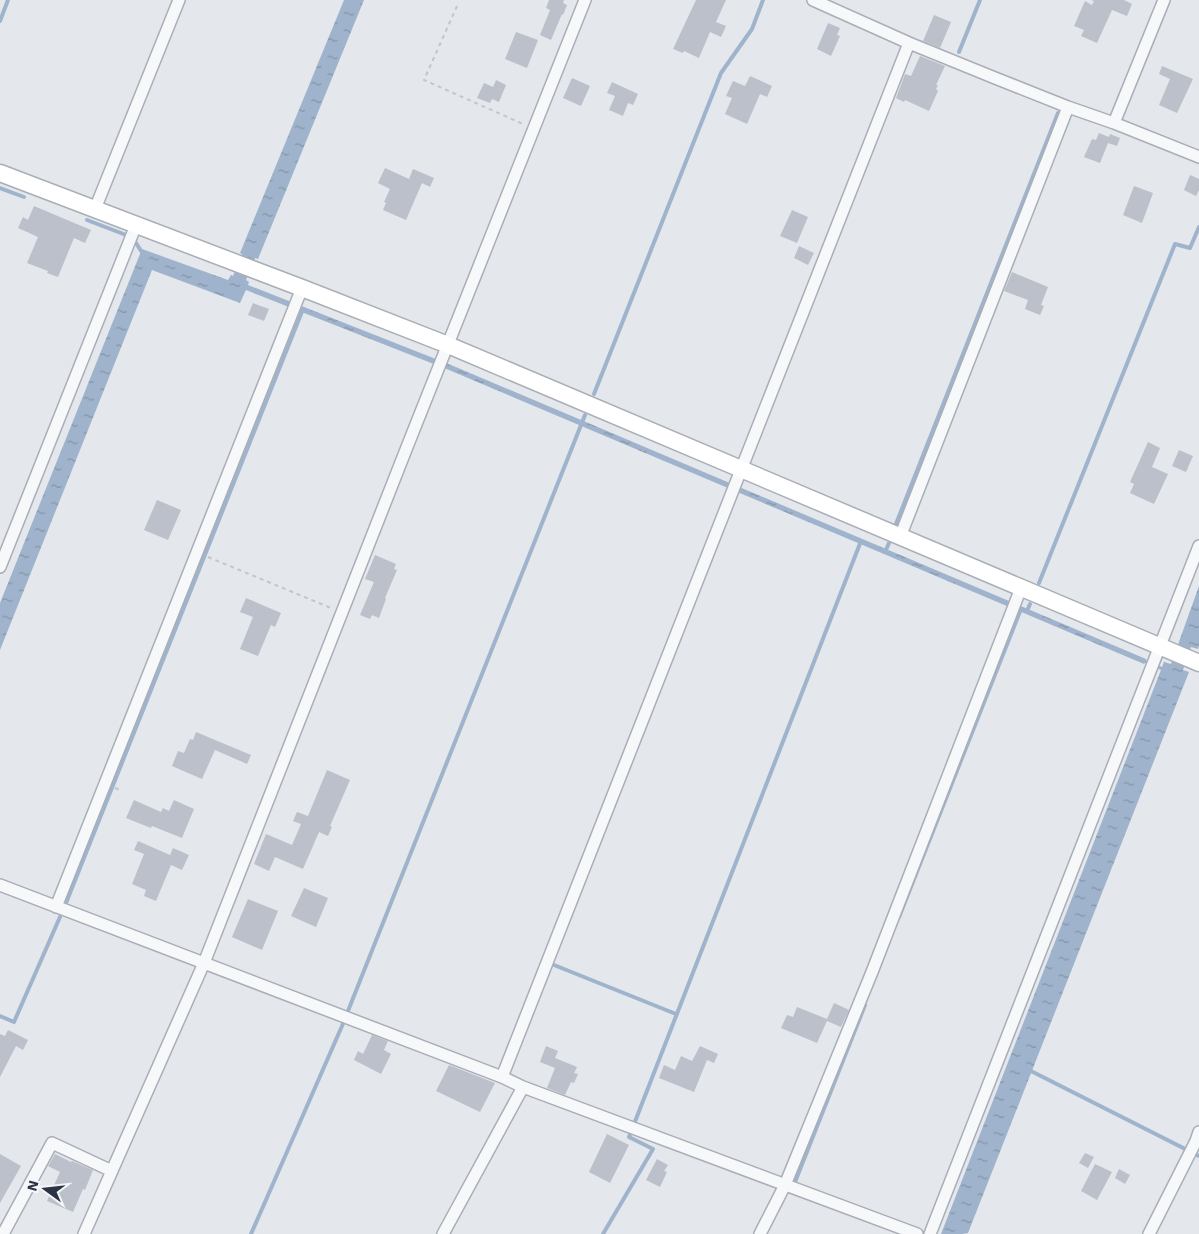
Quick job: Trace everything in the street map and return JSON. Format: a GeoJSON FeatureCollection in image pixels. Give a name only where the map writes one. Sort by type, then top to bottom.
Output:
{"type":"FeatureCollection","features":[{"type":"Feature","properties":{"kind":"street"},"geometry":{"type":"LineString","coordinates":[[95,210],[179,0]]}},
{"type":"Feature","properties":{"kind":"street"},"geometry":{"type":"LineString","coordinates":[[84,1234],[204,964],[585,0]]}},
{"type":"Feature","properties":{"kind":"street"},"geometry":{"type":"LineString","coordinates":[[813,0],[909,43],[1199,157]]}},
{"type":"Feature","properties":{"kind":"street"},"geometry":{"type":"LineString","coordinates":[[1114,124],[1164,0]]}},
{"type":"Feature","properties":{"kind":"street"},"geometry":{"type":"LineString","coordinates":[[502,1077],[909,43]]}},
{"type":"Feature","properties":{"kind":"street"},"geometry":{"type":"LineString","coordinates":[[900,537],[1068,107]]}},
{"type":"Feature","properties":{"kind":"street"},"geometry":{"type":"LineString","coordinates":[[0,174],[244,266],[297,300],[443,357],[736,481],[900,537],[1019,594],[1159,657],[1194,662]]}},
{"type":"Feature","properties":{"kind":"street"},"geometry":{"type":"LineString","coordinates":[[0,567],[136,225]]}},
{"type":"Feature","properties":{"kind":"street"},"geometry":{"type":"LineString","coordinates":[[56,906],[297,300]]}},
{"type":"Feature","properties":{"kind":"street"},"geometry":{"type":"LineString","coordinates":[[930,1234],[1159,657],[1199,546]]}},
{"type":"Feature","properties":{"kind":"street"},"geometry":{"type":"LineString","coordinates":[[760,1234],[785,1185],[872,972],[1019,594]]}},
{"type":"Feature","properties":{"kind":"street"},"geometry":{"type":"LineString","coordinates":[[0,885],[502,1077],[522,1087],[917,1234]]}},
{"type":"Feature","properties":{"kind":"street"},"geometry":{"type":"LineString","coordinates":[[443,1234],[522,1087]]}},
{"type":"Feature","properties":{"kind":"street"},"geometry":{"type":"LineString","coordinates":[[1149,1234],[1199,1132]]}},
{"type":"Feature","properties":{"kind":"street"},"geometry":{"type":"LineString","coordinates":[[3,1234],[52,1143],[112,1171]]}},
{"type":"Feature","properties":{"kind":"path"},"geometry":{"type":"LineString","coordinates":[[457,6],[424,80],[534,128]]}},
{"type":"Feature","properties":{"kind":"path"},"geometry":{"type":"LineString","coordinates":[[210,558],[342,613]]}},
{"type":"Feature","properties":{"kind":"water"},"geometry":{"type":"Polygon","coordinates":[[[344,0],[364,0],[258,259],[255,258],[246,280],[249,282],[248,285],[451,365],[1162,667],[1164,662],[1171,664],[1199,586],[1198,649],[1191,647],[1183,670],[1189,672],[968,1233],[941,1234],[1161,670],[449,370],[246,290],[240,303],[152,270],[0,650],[0,603],[142,249],[228,280],[231,275],[233,276],[242,254],[240,253],[344,0]]]}},
{"type":"Feature","properties":{"kind":"building"},"geometry":{"type":"Polygon","coordinates":[[[549,0],[564,0],[563,3],[567,5],[551,40],[540,35],[550,10],[546,8],[549,0]]]}},
{"type":"Feature","properties":{"kind":"building"},"geometry":{"type":"Polygon","coordinates":[[[696,0],[726,0],[716,22],[726,26],[721,37],[710,32],[699,58],[684,51],[683,53],[673,49],[696,0]]]}},
{"type":"Feature","properties":{"kind":"building"},"geometry":{"type":"Polygon","coordinates":[[[1091,0],[1124,0],[1132,4],[1127,16],[1112,10],[1097,43],[1081,36],[1084,30],[1074,26],[1085,1],[1092,5],[1094,1],[1091,0]]]}},
{"type":"Feature","properties":{"kind":"building"},"geometry":{"type":"Polygon","coordinates":[[[934,15],[951,22],[940,48],[923,41],[934,15]]]}},
{"type":"Feature","properties":{"kind":"building"},"geometry":{"type":"Polygon","coordinates":[[[828,23],[840,28],[837,35],[840,36],[831,56],[817,49],[828,23]]]}},
{"type":"Feature","properties":{"kind":"building"},"geometry":{"type":"Polygon","coordinates":[[[516,32],[538,40],[527,68],[505,59],[516,32]]]}},
{"type":"Feature","properties":{"kind":"building"},"geometry":{"type":"Polygon","coordinates":[[[920,56],[945,66],[936,85],[938,85],[936,89],[938,91],[929,111],[896,98],[905,74],[911,76],[920,56]]]}},
{"type":"Feature","properties":{"kind":"building"},"geometry":{"type":"Polygon","coordinates":[[[1162,66],[1193,79],[1177,113],[1159,105],[1170,79],[1159,74],[1162,66]]]}},
{"type":"Feature","properties":{"kind":"building"},"geometry":{"type":"Polygon","coordinates":[[[750,76],[772,86],[767,97],[760,94],[747,124],[725,114],[732,98],[726,96],[733,81],[745,86],[750,76]]]}},
{"type":"Feature","properties":{"kind":"building"},"geometry":{"type":"Polygon","coordinates":[[[572,78],[590,86],[581,106],[563,98],[572,78]]]}},
{"type":"Feature","properties":{"kind":"building"},"geometry":{"type":"Polygon","coordinates":[[[496,80],[506,85],[499,102],[492,99],[490,103],[477,98],[484,83],[493,87],[496,80]]]}},
{"type":"Feature","properties":{"kind":"building"},"geometry":{"type":"Polygon","coordinates":[[[612,82],[638,94],[633,105],[628,103],[623,116],[609,110],[615,96],[607,93],[612,82]]]}},
{"type":"Feature","properties":{"kind":"building"},"geometry":{"type":"Polygon","coordinates":[[[1099,133],[1109,137],[1110,134],[1120,138],[1117,146],[1108,143],[1100,163],[1084,157],[1092,139],[1096,140],[1099,133]]]}},
{"type":"Feature","properties":{"kind":"building"},"geometry":{"type":"Polygon","coordinates":[[[385,168],[409,179],[413,169],[434,178],[430,187],[422,183],[406,220],[383,210],[386,203],[384,202],[390,189],[378,183],[385,168]]]}},
{"type":"Feature","properties":{"kind":"building"},"geometry":{"type":"Polygon","coordinates":[[[1190,175],[1199,179],[1199,190],[1196,196],[1184,190],[1190,175]]]}},
{"type":"Feature","properties":{"kind":"building"},"geometry":{"type":"Polygon","coordinates":[[[1134,186],[1153,193],[1142,223],[1123,215],[1134,186]]]}},
{"type":"Feature","properties":{"kind":"building"},"geometry":{"type":"Polygon","coordinates":[[[34,206],[91,230],[85,243],[74,238],[58,277],[27,263],[38,237],[18,228],[23,217],[28,220],[34,206]]]}},
{"type":"Feature","properties":{"kind":"building"},"geometry":{"type":"Polygon","coordinates":[[[792,210],[808,217],[797,243],[780,236],[792,210]]]}},
{"type":"Feature","properties":{"kind":"building"},"geometry":{"type":"Polygon","coordinates":[[[799,246],[814,253],[808,265],[794,258],[799,246]]]}},
{"type":"Feature","properties":{"kind":"building"},"geometry":{"type":"Polygon","coordinates":[[[1012,272],[1048,287],[1041,305],[1044,306],[1040,315],[1025,309],[1028,300],[1004,291],[1012,272]]]}},
{"type":"Feature","properties":{"kind":"building"},"geometry":{"type":"Polygon","coordinates":[[[253,303],[269,309],[264,321],[248,315],[253,303]]]}},
{"type":"Feature","properties":{"kind":"building"},"geometry":{"type":"Polygon","coordinates":[[[1148,442],[1160,448],[1152,467],[1168,474],[1154,504],[1130,493],[1134,484],[1130,482],[1148,442]]]}},
{"type":"Feature","properties":{"kind":"building"},"geometry":{"type":"Polygon","coordinates":[[[1179,450],[1193,456],[1186,472],[1172,466],[1179,450]]]}},
{"type":"Feature","properties":{"kind":"building"},"geometry":{"type":"Polygon","coordinates":[[[157,500],[181,510],[168,540],[144,530],[157,500]]]}},
{"type":"Feature","properties":{"kind":"building"},"geometry":{"type":"Polygon","coordinates":[[[375,555],[396,564],[394,569],[397,570],[379,618],[372,615],[370,619],[360,615],[374,582],[365,579],[375,555]]]}},
{"type":"Feature","properties":{"kind":"building"},"geometry":{"type":"Polygon","coordinates":[[[246,598],[281,613],[275,627],[271,625],[258,656],[240,649],[253,617],[240,612],[246,598]]]}},
{"type":"Feature","properties":{"kind":"building"},"geometry":{"type":"Polygon","coordinates":[[[196,732],[251,755],[247,764],[215,750],[202,779],[172,766],[178,751],[184,753],[190,739],[193,740],[196,732]]]}},
{"type":"Feature","properties":{"kind":"building"},"geometry":{"type":"Polygon","coordinates":[[[327,770],[350,780],[330,826],[332,827],[328,836],[319,832],[303,869],[275,857],[269,871],[254,864],[266,834],[292,845],[301,824],[293,821],[297,812],[308,816],[327,770]]]}},
{"type":"Feature","properties":{"kind":"building"},"geometry":{"type":"Polygon","coordinates":[[[134,800],[161,812],[163,808],[169,811],[174,800],[194,809],[182,838],[126,818],[134,800]]]}},
{"type":"Feature","properties":{"kind":"building"},"geometry":{"type":"Polygon","coordinates":[[[138,841],[170,855],[173,848],[189,855],[182,870],[171,865],[156,901],[144,896],[146,890],[132,884],[144,854],[134,850],[138,841]]]}},
{"type":"Feature","properties":{"kind":"building"},"geometry":{"type":"Polygon","coordinates":[[[304,888],[328,898],[316,927],[291,916],[304,888]]]}},
{"type":"Feature","properties":{"kind":"building"},"geometry":{"type":"Polygon","coordinates":[[[248,899],[278,911],[262,950],[232,937],[248,899]]]}},
{"type":"Feature","properties":{"kind":"building"},"geometry":{"type":"Polygon","coordinates":[[[834,1003],[849,1010],[841,1027],[827,1021],[817,1043],[781,1028],[787,1015],[793,1017],[797,1007],[827,1019],[834,1003]]]}},
{"type":"Feature","properties":{"kind":"building"},"geometry":{"type":"Polygon","coordinates":[[[8,1030],[28,1040],[23,1050],[16,1046],[0,1077],[0,1034],[5,1036],[8,1030]]]}},
{"type":"Feature","properties":{"kind":"building"},"geometry":{"type":"Polygon","coordinates":[[[372,1035],[388,1041],[384,1050],[391,1054],[381,1074],[354,1060],[358,1051],[363,1054],[372,1035]]]}},
{"type":"Feature","properties":{"kind":"building"},"geometry":{"type":"Polygon","coordinates":[[[546,1046],[558,1051],[555,1058],[577,1067],[574,1073],[578,1074],[574,1083],[571,1082],[565,1095],[547,1088],[555,1068],[540,1062],[546,1046]]]}},
{"type":"Feature","properties":{"kind":"building"},"geometry":{"type":"Polygon","coordinates":[[[700,1046],[718,1054],[714,1063],[707,1060],[694,1092],[659,1078],[664,1065],[675,1070],[681,1056],[692,1061],[700,1046]]]}},
{"type":"Feature","properties":{"kind":"building"},"geometry":{"type":"Polygon","coordinates":[[[449,1065],[495,1083],[480,1112],[436,1091],[449,1065]]]}},
{"type":"Feature","properties":{"kind":"building"},"geometry":{"type":"Polygon","coordinates":[[[607,1134],[629,1145],[610,1183],[589,1172],[607,1134]]]}},
{"type":"Feature","properties":{"kind":"building"},"geometry":{"type":"Polygon","coordinates":[[[1085,1153],[1094,1157],[1088,1168],[1079,1163],[1085,1153]]]}},
{"type":"Feature","properties":{"kind":"building"},"geometry":{"type":"Polygon","coordinates":[[[0,1154],[21,1166],[0,1203],[0,1154]]]}},
{"type":"Feature","properties":{"kind":"building"},"geometry":{"type":"Polygon","coordinates":[[[55,1154],[93,1170],[73,1212],[47,1201],[60,1172],[48,1166],[55,1154]]]}},
{"type":"Feature","properties":{"kind":"building"},"geometry":{"type":"Polygon","coordinates":[[[657,1159],[668,1165],[664,1171],[667,1172],[660,1187],[646,1180],[657,1159]]]}},
{"type":"Feature","properties":{"kind":"building"},"geometry":{"type":"Polygon","coordinates":[[[1095,1164],[1112,1172],[1097,1200],[1081,1191],[1095,1164]]]}},
{"type":"Feature","properties":{"kind":"building"},"geometry":{"type":"Polygon","coordinates":[[[1119,1169],[1130,1175],[1125,1184],[1115,1178],[1119,1169]]]}},
{"type":"Feature","properties":{"kind":"waterway"},"geometry":{"type":"LineString","coordinates":[[0,21],[8,0]]}},
{"type":"Feature","properties":{"kind":"waterway"},"geometry":{"type":"LineString","coordinates":[[594,394],[721,73],[752,29],[763,0]]}},
{"type":"Feature","properties":{"kind":"waterway"},"geometry":{"type":"LineString","coordinates":[[959,52],[980,0]]}},
{"type":"Feature","properties":{"kind":"waterway"},"geometry":{"type":"LineString","coordinates":[[896,524],[1058,113]]}},
{"type":"Feature","properties":{"kind":"waterway"},"geometry":{"type":"LineString","coordinates":[[0,188],[24,197]]}},
{"type":"Feature","properties":{"kind":"waterway"},"geometry":{"type":"LineString","coordinates":[[87,220],[126,235]]}},
{"type":"Feature","properties":{"kind":"waterway"},"geometry":{"type":"LineString","coordinates":[[1039,583],[1175,244],[1190,248],[1199,227]]}},
{"type":"Feature","properties":{"kind":"waterway"},"geometry":{"type":"LineString","coordinates":[[136,243],[143,254]]}},
{"type":"Feature","properties":{"kind":"waterway"},"geometry":{"type":"LineString","coordinates":[[66,903],[303,309]]}},
{"type":"Feature","properties":{"kind":"waterway"},"geometry":{"type":"LineString","coordinates":[[251,1234],[342,1026],[585,415]]}},
{"type":"Feature","properties":{"kind":"waterway"},"geometry":{"type":"LineString","coordinates":[[603,1234],[653,1149],[629,1137],[861,541]]}},
{"type":"Feature","properties":{"kind":"waterway"},"geometry":{"type":"LineString","coordinates":[[885,552],[889,543]]}},
{"type":"Feature","properties":{"kind":"waterway"},"geometry":{"type":"LineString","coordinates":[[1027,611],[1030,604]]}},
{"type":"Feature","properties":{"kind":"waterway"},"geometry":{"type":"LineString","coordinates":[[899,917],[1021,609]]}},
{"type":"Feature","properties":{"kind":"waterway"},"geometry":{"type":"LineString","coordinates":[[0,1016],[14,1022],[60,917]]}},
{"type":"Feature","properties":{"kind":"waterway"},"geometry":{"type":"LineString","coordinates":[[554,965],[676,1014]]}},
{"type":"Feature","properties":{"kind":"waterway"},"geometry":{"type":"LineString","coordinates":[[795,1182],[865,1005]]}},
{"type":"Feature","properties":{"kind":"waterway"},"geometry":{"type":"LineString","coordinates":[[1027,1069],[1199,1156]]}}]}
